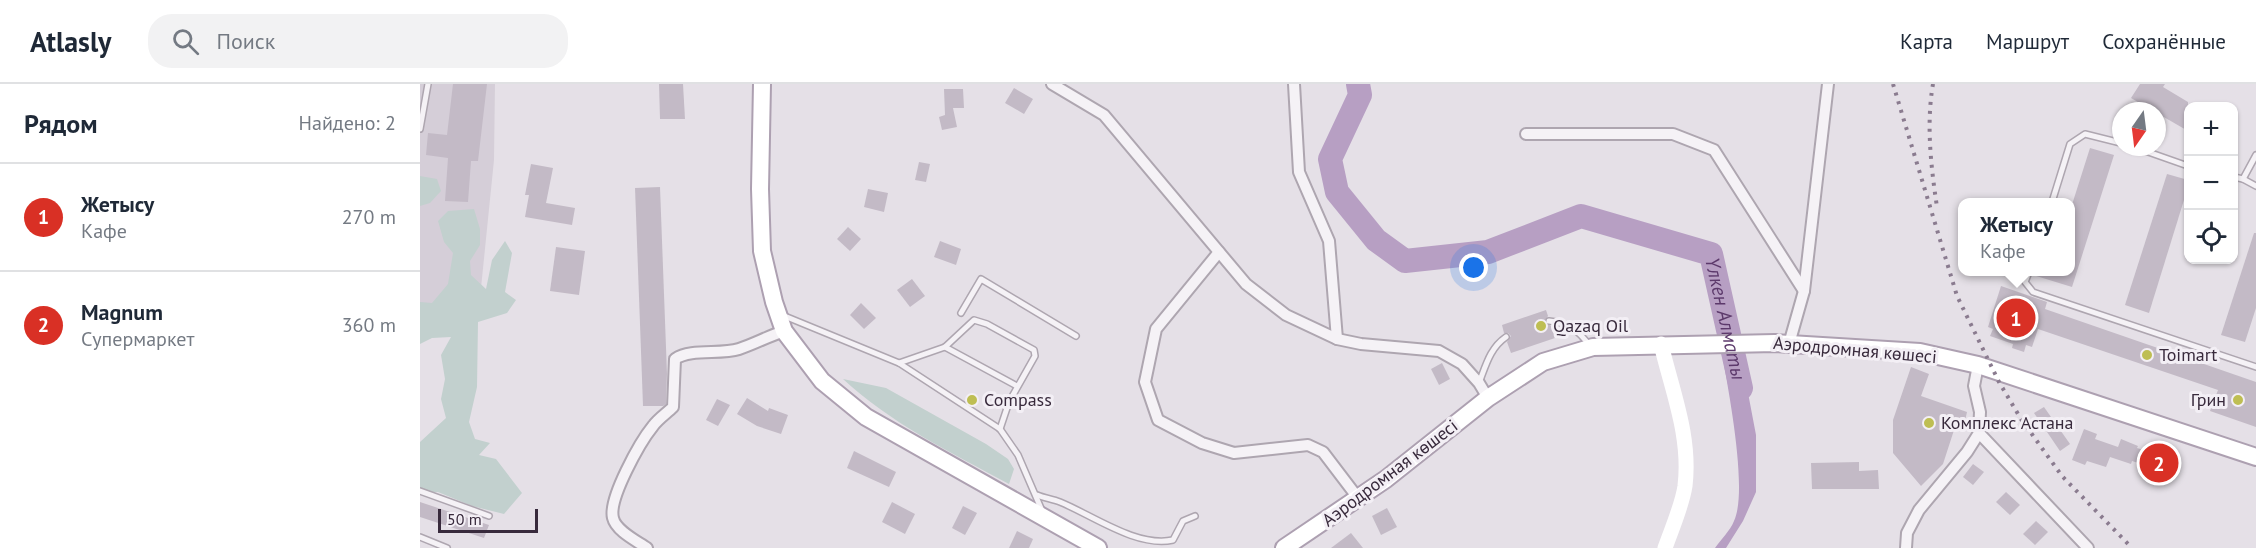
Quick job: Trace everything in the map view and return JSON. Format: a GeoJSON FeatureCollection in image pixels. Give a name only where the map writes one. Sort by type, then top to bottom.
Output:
{"type":"FeatureCollection","features":[{"type":"Feature","properties":{"kind":"main road"},"geometry":{"type":"LineString","coordinates":[[762,84],[760,189],[762,251],[777,313],[784,331],[822,381],[866,417],[1098,548]]}},
{"type":"Feature","properties":{"kind":"main road","name":"Аэродромная көшесі"},"geometry":{"type":"LineString","coordinates":[[1284,548],[1358,498],[1461,421],[1484,390],[1543,362],[1592,347],[1782,343],[1920,351],[1978,365],[2256,457]]}},
{"type":"Feature","properties":{"kind":"main road"},"geometry":{"type":"LineString","coordinates":[[1660,344],[1679,406],[1687,456],[1685,488],[1665,548]]}},
{"type":"Feature","properties":{"kind":"street"},"geometry":{"type":"LineString","coordinates":[[1052,84],[1104,115],[1246,284],[1286,315],[1336,339],[1361,344],[1439,351],[1462,364],[1484,390]]}},
{"type":"Feature","properties":{"kind":"street"},"geometry":{"type":"LineString","coordinates":[[1294,84],[1299,172],[1329,241],[1336,339]]}},
{"type":"Feature","properties":{"kind":"street"},"geometry":{"type":"LineString","coordinates":[[1782,343],[1804,291],[1828,84]]}},
{"type":"Feature","properties":{"kind":"street"},"geometry":{"type":"LineString","coordinates":[[1526,134],[1672,134],[1714,150],[1804,291]]}},
{"type":"Feature","properties":{"kind":"street"},"geometry":{"type":"LineString","coordinates":[[1218,252],[1156,328],[1145,382],[1158,420],[1202,444],[1234,453],[1308,445],[1323,452],[1358,498]]}},
{"type":"Feature","properties":{"kind":"street"},"geometry":{"type":"LineString","coordinates":[[647,548],[620,528],[613,519],[612,505],[619,485],[653,426],[673,407],[675,359],[685,352],[702,354],[738,350],[784,331]]}},
{"type":"Feature","properties":{"kind":"street"},"geometry":{"type":"LineString","coordinates":[[1906,548],[1907,533],[1919,510],[1967,452],[1979,433],[1980,412],[1974,386],[1978,365]]}},
{"type":"Feature","properties":{"kind":"street"},"geometry":{"type":"LineString","coordinates":[[1979,433],[2088,548]]}},
{"type":"Feature","properties":{"kind":"lane"},"geometry":{"type":"LineString","coordinates":[[420,129],[428,84]]}},
{"type":"Feature","properties":{"kind":"lane"},"geometry":{"type":"LineString","coordinates":[[2053,198],[2070,144],[2085,134],[2112,141]]}},
{"type":"Feature","properties":{"kind":"lane"},"geometry":{"type":"LineString","coordinates":[[2243,179],[2256,155]]}},
{"type":"Feature","properties":{"kind":"lane"},"geometry":{"type":"LineString","coordinates":[[2160,156],[2184,165]]}},
{"type":"Feature","properties":{"kind":"lane"},"geometry":{"type":"LineString","coordinates":[[2238,178],[2256,186]]}},
{"type":"Feature","properties":{"kind":"lane"},"geometry":{"type":"LineString","coordinates":[[2027,276],[2025,282],[2033,292],[2256,367]]}},
{"type":"Feature","properties":{"kind":"lane"},"geometry":{"type":"LineString","coordinates":[[961,313],[981,279],[1076,336]]}},
{"type":"Feature","properties":{"kind":"lane"},"geometry":{"type":"LineString","coordinates":[[777,313],[899,363],[1000,429],[1018,455],[1046,520]]}},
{"type":"Feature","properties":{"kind":"lane"},"geometry":{"type":"LineString","coordinates":[[899,363],[945,346],[974,320],[987,324],[1034,350],[1035,356],[1017,386],[1000,429]]}},
{"type":"Feature","properties":{"kind":"lane"},"geometry":{"type":"LineString","coordinates":[[1549,321],[1563,322],[1574,327],[1592,347]]}},
{"type":"Feature","properties":{"kind":"lane"},"geometry":{"type":"LineString","coordinates":[[1484,390],[1490,355],[1497,344],[1506,337]]}},
{"type":"Feature","properties":{"kind":"lane"},"geometry":{"type":"LineString","coordinates":[[945,346],[1017,386]]}},
{"type":"Feature","properties":{"kind":"lane"},"geometry":{"type":"LineString","coordinates":[[420,491],[489,516]]}},
{"type":"Feature","properties":{"kind":"lane"},"geometry":{"type":"LineString","coordinates":[[1037,495],[1060,502],[1099,523],[1139,540],[1161,544],[1173,540],[1183,521],[1195,516]]}},
{"type":"Feature","properties":{"kind":"lane"},"geometry":{"type":"LineString","coordinates":[[420,537],[447,548]]}},
{"type":"Feature","properties":{"kind":"shaded area"},"geometry":{"type":"Polygon","coordinates":[[[420,84],[495,84],[494,160],[480,298],[420,316],[420,84]]]}},
{"type":"Feature","properties":{"kind":"shaded area"},"geometry":{"type":"Polygon","coordinates":[[[420,176],[437,179],[441,191],[430,203],[420,206],[420,176]]]}},
{"type":"Feature","properties":{"kind":"shaded area"},"geometry":{"type":"Polygon","coordinates":[[[474,209],[480,229],[480,245],[470,261],[471,275],[486,289],[492,260],[505,241],[512,253],[505,292],[516,300],[507,313],[478,322],[477,387],[469,422],[475,439],[490,443],[479,455],[496,459],[522,493],[504,514],[472,506],[438,492],[420,493],[420,442],[446,418],[441,399],[445,379],[441,355],[451,337],[432,338],[420,344],[420,302],[432,303],[448,284],[453,253],[444,242],[438,221],[448,211],[474,209]]]}},
{"type":"Feature","properties":{"kind":"shaded area"},"geometry":{"type":"Polygon","coordinates":[[[1741,356],[1756,435],[1756,492],[1743,521],[1726,548],[1715,548],[1734,521],[1738,507],[1739,488],[1736,442],[1723,359],[1741,356]]]}},
{"type":"Feature","properties":{"kind":"shaded area"},"geometry":{"type":"Polygon","coordinates":[[[843,379],[886,388],[986,444],[1008,459],[1014,469],[1009,484],[901,423],[861,395],[843,379]]]}},
{"type":"Feature","properties":{"kind":"building"},"geometry":{"type":"Polygon","coordinates":[[[453,84],[487,84],[478,161],[471,161],[468,202],[445,201],[448,158],[426,155],[428,133],[447,135],[453,84]]]}},
{"type":"Feature","properties":{"kind":"building"},"geometry":{"type":"Polygon","coordinates":[[[659,84],[683,84],[685,119],[660,119],[659,84]]]}},
{"type":"Feature","properties":{"kind":"building"},"geometry":{"type":"Polygon","coordinates":[[[2140,84],[2165,84],[2163,87],[2188,102],[2184,102],[2184,129],[2166,118],[2166,102],[2138,102],[2131,98],[2140,84]]]}},
{"type":"Feature","properties":{"kind":"building"},"geometry":{"type":"Polygon","coordinates":[[[1014,88],[1033,99],[1024,114],[1005,103],[1014,88]]]}},
{"type":"Feature","properties":{"kind":"building"},"geometry":{"type":"Polygon","coordinates":[[[944,89],[963,89],[964,108],[953,108],[957,127],[942,130],[939,117],[945,115],[944,89]]]}},
{"type":"Feature","properties":{"kind":"building"},"geometry":{"type":"Polygon","coordinates":[[[2090,148],[2112,154],[2114,156],[2072,287],[2036,276],[2075,276],[2075,198],[2090,148]]]}},
{"type":"Feature","properties":{"kind":"building"},"geometry":{"type":"Polygon","coordinates":[[[919,162],[930,164],[926,182],[915,180],[919,162]]]}},
{"type":"Feature","properties":{"kind":"building"},"geometry":{"type":"Polygon","coordinates":[[[531,164],[553,168],[546,203],[575,208],[572,225],[525,217],[529,195],[525,195],[531,164]]]}},
{"type":"Feature","properties":{"kind":"building"},"geometry":{"type":"Polygon","coordinates":[[[2167,174],[2184,179],[2184,200],[2149,313],[2125,305],[2167,174]]]}},
{"type":"Feature","properties":{"kind":"building"},"geometry":{"type":"Polygon","coordinates":[[[660,187],[667,374],[666,404],[643,406],[635,188],[660,187]]]}},
{"type":"Feature","properties":{"kind":"building"},"geometry":{"type":"Polygon","coordinates":[[[868,189],[888,193],[884,212],[864,207],[868,189]]]}},
{"type":"Feature","properties":{"kind":"building"},"geometry":{"type":"Polygon","coordinates":[[[848,227],[861,239],[850,251],[837,239],[848,227]]]}},
{"type":"Feature","properties":{"kind":"building"},"geometry":{"type":"Polygon","coordinates":[[[2254,233],[2256,233],[2256,308],[2245,342],[2221,335],[2254,233]]]}},
{"type":"Feature","properties":{"kind":"building"},"geometry":{"type":"Polygon","coordinates":[[[940,241],[961,249],[956,265],[934,257],[940,241]]]}},
{"type":"Feature","properties":{"kind":"building"},"geometry":{"type":"Polygon","coordinates":[[[556,247],[585,251],[579,295],[550,291],[556,247]]]}},
{"type":"Feature","properties":{"kind":"building"},"geometry":{"type":"Polygon","coordinates":[[[912,279],[925,296],[910,307],[897,290],[912,279]]]}},
{"type":"Feature","properties":{"kind":"building"},"geometry":{"type":"Polygon","coordinates":[[[2001,286],[2047,302],[2045,309],[2256,382],[2256,427],[2210,411],[2218,390],[2038,329],[2032,347],[2026,345],[2024,352],[2012,348],[2013,344],[1990,336],[1993,329],[1988,327],[2001,286]]]}},
{"type":"Feature","properties":{"kind":"building"},"geometry":{"type":"Polygon","coordinates":[[[861,303],[876,318],[864,329],[850,315],[861,303]]]}},
{"type":"Feature","properties":{"kind":"building"},"geometry":{"type":"Polygon","coordinates":[[[1546,310],[1548,316],[1544,322],[1551,326],[1555,338],[1511,353],[1507,342],[1511,336],[1504,333],[1502,325],[1546,310]]]}},
{"type":"Feature","properties":{"kind":"building"},"geometry":{"type":"Polygon","coordinates":[[[1442,363],[1450,379],[1439,385],[1431,369],[1442,363]]]}},
{"type":"Feature","properties":{"kind":"building","name":"Комплекс Астана"},"geometry":{"type":"Polygon","coordinates":[[[1911,367],[1929,374],[1921,396],[1967,412],[1963,430],[1955,427],[1943,464],[1921,486],[1893,453],[1893,420],[1911,367]]]}},
{"type":"Feature","properties":{"kind":"building"},"geometry":{"type":"Polygon","coordinates":[[[747,398],[768,411],[769,408],[788,415],[781,434],[757,426],[737,414],[747,398]]]}},
{"type":"Feature","properties":{"kind":"building"},"geometry":{"type":"Polygon","coordinates":[[[717,399],[730,405],[718,426],[706,420],[717,399]]]}},
{"type":"Feature","properties":{"kind":"building"},"geometry":{"type":"Polygon","coordinates":[[[2044,407],[2070,444],[2060,451],[2034,413],[2044,407]]]}},
{"type":"Feature","properties":{"kind":"building"},"geometry":{"type":"Polygon","coordinates":[[[2084,429],[2097,434],[2095,439],[2118,447],[2121,439],[2138,446],[2137,448],[2170,458],[2166,472],[2132,461],[2131,464],[2110,457],[2106,467],[2087,461],[2085,465],[2072,460],[2084,429]]]}},
{"type":"Feature","properties":{"kind":"building"},"geometry":{"type":"Polygon","coordinates":[[[854,451],[896,472],[889,487],[847,468],[854,451]]]}},
{"type":"Feature","properties":{"kind":"building"},"geometry":{"type":"Polygon","coordinates":[[[1859,462],[1859,471],[1878,470],[1879,489],[1812,489],[1811,463],[1859,462]]]}},
{"type":"Feature","properties":{"kind":"building"},"geometry":{"type":"Polygon","coordinates":[[[1973,464],[1984,472],[1973,485],[1963,477],[1973,464]]]}},
{"type":"Feature","properties":{"kind":"building"},"geometry":{"type":"Polygon","coordinates":[[[2006,492],[2020,505],[2010,515],[1996,502],[2006,492]]]}},
{"type":"Feature","properties":{"kind":"building"},"geometry":{"type":"Polygon","coordinates":[[[420,502],[489,525],[484,538],[420,517],[420,502]]]}},
{"type":"Feature","properties":{"kind":"building"},"geometry":{"type":"Polygon","coordinates":[[[892,502],[915,514],[905,534],[882,522],[892,502]]]}},
{"type":"Feature","properties":{"kind":"building"},"geometry":{"type":"Polygon","coordinates":[[[963,506],[977,513],[965,535],[952,528],[963,506]]]}},
{"type":"Feature","properties":{"kind":"building"},"geometry":{"type":"Polygon","coordinates":[[[1387,508],[1397,527],[1381,535],[1372,516],[1387,508]]]}},
{"type":"Feature","properties":{"kind":"building"},"geometry":{"type":"Polygon","coordinates":[[[2036,521],[2048,532],[2035,545],[2023,534],[2036,521]]]}},
{"type":"Feature","properties":{"kind":"building"},"geometry":{"type":"Polygon","coordinates":[[[1017,531],[1033,539],[1029,548],[1009,548],[1017,531]]]}},
{"type":"Feature","properties":{"kind":"building"},"geometry":{"type":"Polygon","coordinates":[[[1351,533],[1363,548],[1331,548],[1351,533]]]}},
{"type":"Feature","properties":{"kind":"waterway","name":"Үлкен Алматы"},"geometry":{"type":"LineString","coordinates":[[1358,84],[1360,95],[1330,159],[1337,192],[1376,240],[1405,261],[1488,252],[1581,216],[1711,254],[1741,388]]}},
{"type":"Feature","properties":{"kind":"railway"},"geometry":{"type":"LineString","coordinates":[[1893,84],[1957,296],[1999,382],[2021,419],[2062,476],[2132,548]]}},
{"type":"Feature","properties":{"kind":"railway"},"geometry":{"type":"LineString","coordinates":[[1933,84],[1930,130],[1931,161],[1937,207]]}},
{"type":"Feature","properties":{"kind":"place","name":"Жетысу"},"geometry":{"type":"Point","coordinates":[2016,318]}},
{"type":"Feature","properties":{"kind":"place","name":"Qazaq Oil"},"geometry":{"type":"Point","coordinates":[1541,326]}},
{"type":"Feature","properties":{"kind":"place","name":"Toimart"},"geometry":{"type":"Point","coordinates":[2147,355]}},
{"type":"Feature","properties":{"kind":"place","name":"Compass"},"geometry":{"type":"Point","coordinates":[972,400]}},
{"type":"Feature","properties":{"kind":"place","name":"Грин"},"geometry":{"type":"Point","coordinates":[2238,400]}},
{"type":"Feature","properties":{"kind":"place","name":"Комплекс Астана"},"geometry":{"type":"Point","coordinates":[1929,423]}},
{"type":"Feature","properties":{"kind":"place","name":"Magnum"},"geometry":{"type":"Point","coordinates":[2159,463]}}]}
